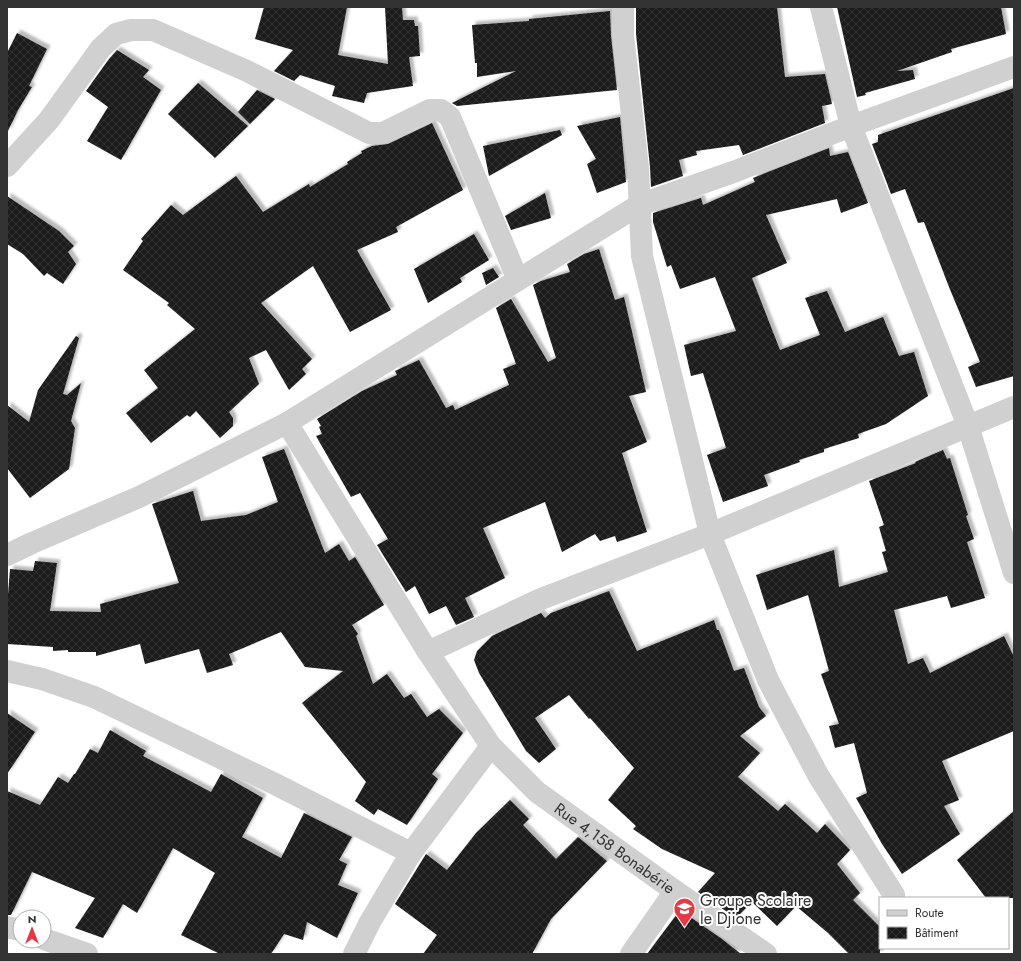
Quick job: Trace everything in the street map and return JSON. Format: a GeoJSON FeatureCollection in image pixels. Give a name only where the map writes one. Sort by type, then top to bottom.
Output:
{"type":"FeatureCollection","features":[{"type":"Feature","properties":{"kind":"street"},"geometry":{"type":"LineString","coordinates":[[623,7],[623,35],[638,168],[642,256],[710,534],[772,687],[818,775],[894,895]]}},
{"type":"Feature","properties":{"kind":"street"},"geometry":{"type":"LineString","coordinates":[[821,7],[851,126],[968,426],[1014,572]]}},
{"type":"Feature","properties":{"kind":"street"},"geometry":{"type":"LineString","coordinates":[[7,166],[49,120],[101,48],[116,34],[131,30],[153,30],[247,71],[369,133],[383,133],[430,110],[441,110],[450,117],[518,280]]}},
{"type":"Feature","properties":{"kind":"street"},"geometry":{"type":"LineString","coordinates":[[7,555],[139,497],[287,423],[639,205],[736,172],[851,126],[1014,67]]}},
{"type":"Feature","properties":{"kind":"street"},"geometry":{"type":"LineString","coordinates":[[428,652],[541,599],[710,534],[1014,407]]}},
{"type":"Feature","properties":{"kind":"street","name":"Rue 4,158 Bonabérie"},"geometry":{"type":"LineString","coordinates":[[287,423],[428,652],[491,746],[537,792],[766,954]]}},
{"type":"Feature","properties":{"kind":"street"},"geometry":{"type":"LineString","coordinates":[[7,671],[42,679],[94,697],[275,784],[411,853]]}},
{"type":"Feature","properties":{"kind":"street"},"geometry":{"type":"LineString","coordinates":[[354,954],[370,922],[411,853],[491,746]]}},
{"type":"Feature","properties":{"kind":"street"},"geometry":{"type":"LineString","coordinates":[[631,954],[675,891]]}},
{"type":"Feature","properties":{"kind":"street"},"geometry":{"type":"LineString","coordinates":[[52,941],[87,954]]}},
{"type":"Feature","properties":{"kind":"building"},"geometry":{"type":"Polygon","coordinates":[[[264,7],[347,7],[338,55],[388,64],[385,7],[402,7],[403,20],[414,20],[415,26],[418,26],[420,56],[409,57],[413,86],[367,93],[364,103],[332,96],[335,86],[300,75],[294,81],[274,71],[293,50],[255,39],[264,7]]]}},
{"type":"Feature","properties":{"kind":"building"},"geometry":{"type":"Polygon","coordinates":[[[636,7],[777,7],[785,77],[825,74],[832,104],[822,106],[825,123],[743,155],[739,145],[696,151],[697,155],[679,160],[683,176],[651,187],[636,34],[636,7]]]}},
{"type":"Feature","properties":{"kind":"building"},"geometry":{"type":"Polygon","coordinates":[[[837,7],[1001,7],[1006,34],[951,49],[952,52],[897,71],[913,70],[915,79],[865,93],[866,95],[857,97],[837,7]]]}},
{"type":"Feature","properties":{"kind":"building"},"geometry":{"type":"Polygon","coordinates":[[[610,11],[611,36],[617,90],[457,106],[452,103],[516,71],[477,77],[477,63],[475,63],[472,25],[529,21],[529,19],[610,11]]]}},
{"type":"Feature","properties":{"kind":"building"},"geometry":{"type":"Polygon","coordinates":[[[17,33],[47,49],[29,86],[32,87],[18,110],[7,133],[7,53],[17,33]]]}},
{"type":"Feature","properties":{"kind":"building"},"geometry":{"type":"Polygon","coordinates":[[[117,50],[149,70],[143,77],[161,90],[121,160],[87,141],[108,107],[86,91],[117,50]]]}},
{"type":"Feature","properties":{"kind":"building"},"geometry":{"type":"Polygon","coordinates":[[[198,83],[248,126],[215,158],[168,114],[198,83]]]}},
{"type":"Feature","properties":{"kind":"building"},"geometry":{"type":"Polygon","coordinates":[[[1014,88],[1014,376],[976,387],[968,367],[980,362],[924,222],[918,223],[905,189],[891,194],[872,144],[878,142],[878,135],[1014,88]]]}},
{"type":"Feature","properties":{"kind":"building"},"geometry":{"type":"Polygon","coordinates":[[[257,90],[275,99],[250,124],[238,112],[257,90]]]}},
{"type":"Feature","properties":{"kind":"building"},"geometry":{"type":"Polygon","coordinates":[[[620,117],[626,182],[597,193],[587,164],[596,159],[577,126],[620,117]]]}},
{"type":"Feature","properties":{"kind":"building"},"geometry":{"type":"Polygon","coordinates":[[[432,123],[463,190],[396,227],[398,232],[357,250],[391,310],[350,332],[313,266],[261,303],[312,359],[302,369],[306,374],[289,390],[266,350],[249,358],[259,384],[229,412],[233,418],[233,426],[220,438],[196,411],[190,417],[187,415],[151,443],[126,413],[158,388],[144,370],[195,329],[167,305],[169,303],[123,270],[143,241],[141,239],[171,205],[183,215],[236,176],[263,212],[309,184],[310,187],[348,164],[347,162],[362,153],[361,151],[372,146],[388,144],[432,123]]]}},
{"type":"Feature","properties":{"kind":"building"},"geometry":{"type":"Polygon","coordinates":[[[560,130],[562,135],[489,176],[483,146],[560,130]]]}},
{"type":"Feature","properties":{"kind":"building"},"geometry":{"type":"Polygon","coordinates":[[[829,148],[830,156],[848,152],[868,203],[841,213],[837,199],[766,215],[787,263],[752,278],[780,350],[820,335],[805,298],[827,291],[845,332],[883,317],[899,356],[914,352],[928,396],[886,424],[858,434],[859,438],[824,449],[824,452],[799,460],[800,462],[764,475],[768,486],[723,502],[707,455],[726,448],[703,373],[691,376],[684,345],[736,331],[715,277],[680,289],[671,265],[667,267],[653,222],[653,213],[701,198],[703,205],[755,182],[753,178],[829,148]]]}},
{"type":"Feature","properties":{"kind":"building"},"geometry":{"type":"Polygon","coordinates":[[[545,193],[551,218],[511,230],[505,216],[545,193]]]}},
{"type":"Feature","properties":{"kind":"building"},"geometry":{"type":"Polygon","coordinates":[[[7,196],[59,231],[74,246],[68,252],[76,264],[63,284],[47,273],[44,276],[23,254],[7,244],[7,196]]]}},
{"type":"Feature","properties":{"kind":"building"},"geometry":{"type":"Polygon","coordinates":[[[474,234],[489,260],[460,278],[462,282],[428,303],[414,269],[474,234]]]}},
{"type":"Feature","properties":{"kind":"building"},"geometry":{"type":"Polygon","coordinates":[[[599,249],[615,300],[624,297],[646,392],[629,396],[647,442],[622,453],[647,532],[617,542],[615,536],[600,541],[595,534],[562,552],[545,502],[483,528],[505,578],[465,598],[474,617],[456,625],[446,606],[429,614],[415,586],[406,592],[377,545],[388,539],[360,493],[351,497],[316,436],[322,434],[319,427],[321,426],[317,419],[362,391],[397,375],[395,371],[419,360],[446,408],[453,405],[455,410],[509,385],[503,369],[516,364],[496,308],[511,299],[548,362],[556,358],[533,285],[570,272],[567,264],[584,254],[599,249]]]}},
{"type":"Feature","properties":{"kind":"building"},"geometry":{"type":"Polygon","coordinates":[[[493,268],[499,277],[486,285],[482,273],[493,268]]]}},
{"type":"Feature","properties":{"kind":"building"},"geometry":{"type":"Polygon","coordinates":[[[76,336],[79,338],[63,394],[67,395],[81,383],[71,421],[75,428],[69,469],[30,498],[7,468],[7,405],[29,422],[38,390],[76,336]]]}},
{"type":"Feature","properties":{"kind":"building"},"geometry":{"type":"Polygon","coordinates":[[[284,449],[325,553],[339,544],[349,561],[355,557],[384,605],[352,625],[358,634],[356,636],[373,684],[387,674],[404,698],[411,694],[427,717],[439,709],[463,733],[432,774],[438,779],[407,825],[378,809],[374,815],[355,801],[366,782],[302,703],[343,671],[305,667],[281,632],[229,654],[233,665],[207,673],[199,649],[145,664],[140,644],[96,656],[96,652],[68,652],[68,650],[53,651],[53,647],[7,644],[7,607],[10,569],[33,571],[35,561],[57,563],[50,611],[101,612],[100,604],[179,583],[152,504],[193,491],[201,521],[246,515],[278,502],[262,457],[284,449]]]}},
{"type":"Feature","properties":{"kind":"building"},"geometry":{"type":"Polygon","coordinates":[[[943,450],[947,459],[950,458],[968,515],[966,516],[974,539],[967,542],[985,598],[951,608],[947,596],[894,610],[908,664],[923,658],[930,673],[1004,636],[1014,657],[1014,731],[942,761],[959,800],[944,806],[960,834],[902,874],[882,844],[856,798],[867,793],[854,743],[835,748],[829,726],[839,724],[821,674],[829,671],[808,595],[767,610],[756,575],[834,550],[839,587],[888,572],[882,552],[886,551],[879,527],[884,525],[869,481],[916,463],[915,462],[943,450]]]}},
{"type":"Feature","properties":{"kind":"building"},"geometry":{"type":"Polygon","coordinates":[[[609,591],[637,651],[714,620],[734,671],[744,668],[759,707],[766,716],[740,736],[760,753],[738,777],[778,811],[785,804],[817,833],[825,824],[850,850],[837,864],[860,893],[853,900],[879,926],[880,954],[849,954],[828,933],[796,906],[777,926],[752,902],[736,918],[698,892],[715,873],[662,849],[633,829],[636,826],[608,800],[634,768],[569,695],[535,718],[556,749],[539,763],[526,751],[479,673],[474,660],[477,651],[492,636],[541,613],[545,618],[551,613],[609,591]]]}},
{"type":"Feature","properties":{"kind":"building"},"geometry":{"type":"Polygon","coordinates":[[[7,713],[35,732],[7,774],[7,713]]]}},
{"type":"Feature","properties":{"kind":"building"},"geometry":{"type":"Polygon","coordinates":[[[110,730],[146,751],[143,756],[211,792],[221,774],[263,798],[242,837],[281,858],[304,813],[352,837],[339,860],[347,864],[338,885],[358,893],[337,938],[307,922],[303,940],[284,934],[271,954],[220,954],[181,935],[215,873],[173,848],[137,913],[123,904],[103,938],[75,928],[95,898],[32,872],[14,909],[12,909],[11,915],[7,915],[7,791],[40,805],[58,777],[68,783],[90,749],[98,753],[110,730]]]}},
{"type":"Feature","properties":{"kind":"building"},"geometry":{"type":"Polygon","coordinates":[[[510,800],[529,819],[523,825],[556,859],[578,837],[607,861],[551,919],[532,954],[423,954],[437,935],[395,904],[426,854],[447,870],[476,833],[510,800]]]}},
{"type":"Feature","properties":{"kind":"building"},"geometry":{"type":"Polygon","coordinates":[[[1014,811],[1014,898],[985,897],[957,860],[1014,811]]]}},
{"type":"Feature","properties":{"kind":"building","name":"Groupe Scolaire le Djione"},"geometry":{"type":"Polygon","coordinates":[[[680,910],[722,939],[741,954],[647,954],[680,910]]]}},
{"type":"Feature","properties":{"kind":"place","name":"Groupe Scolaire le Djione"},"geometry":{"type":"Point","coordinates":[685,928]}}]}
